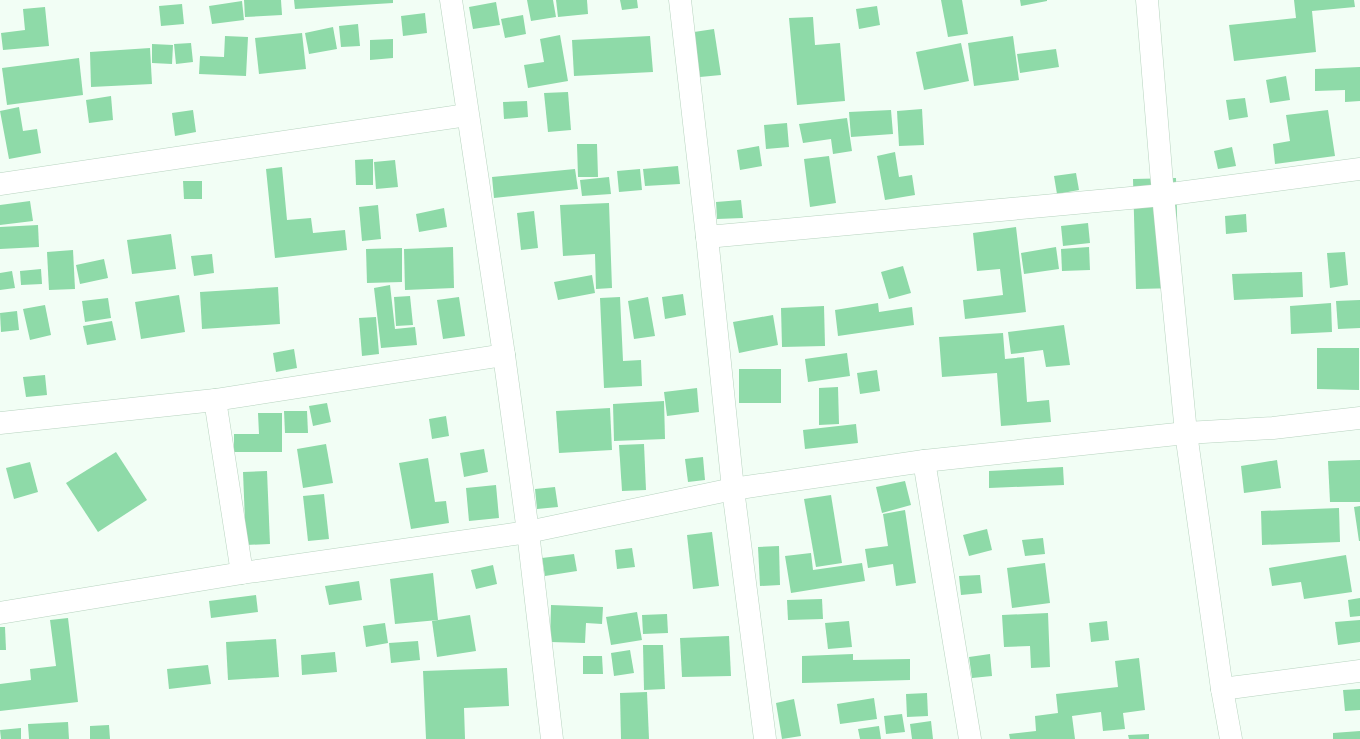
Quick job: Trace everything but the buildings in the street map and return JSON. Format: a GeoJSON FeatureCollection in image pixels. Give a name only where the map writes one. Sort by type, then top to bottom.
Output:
{"type":"FeatureCollection","features":[{"type":"Feature","properties":{"kind":"street"},"geometry":{"type":"LineString","coordinates":[[451,0],[504,355],[528,532],[552,739]]}},
{"type":"Feature","properties":{"kind":"street"},"geometry":{"type":"LineString","coordinates":[[680,0],[707,237],[733,489],[765,739]]}},
{"type":"Feature","properties":{"kind":"street"},"geometry":{"type":"LineString","coordinates":[[1147,0],[1163,195],[1186,433],[1222,689],[1231,739]]}},
{"type":"Feature","properties":{"kind":"street"},"geometry":{"type":"LineString","coordinates":[[0,184],[467,115]]}},
{"type":"Feature","properties":{"kind":"street"},"geometry":{"type":"LineString","coordinates":[[707,237],[1163,195],[1360,169]]}},
{"type":"Feature","properties":{"kind":"street"},"geometry":{"type":"LineString","coordinates":[[0,423],[215,400],[504,355]]}},
{"type":"Feature","properties":{"kind":"street"},"geometry":{"type":"LineString","coordinates":[[215,400],[242,573]]}},
{"type":"Feature","properties":{"kind":"street"},"geometry":{"type":"LineString","coordinates":[[0,613],[242,573],[528,532],[733,489],[924,461],[1186,433],[1273,428],[1360,418]]}},
{"type":"Feature","properties":{"kind":"street"},"geometry":{"type":"LineString","coordinates":[[924,461],[970,739]]}},
{"type":"Feature","properties":{"kind":"street"},"geometry":{"type":"LineString","coordinates":[[1222,689],[1360,671]]}}]}
